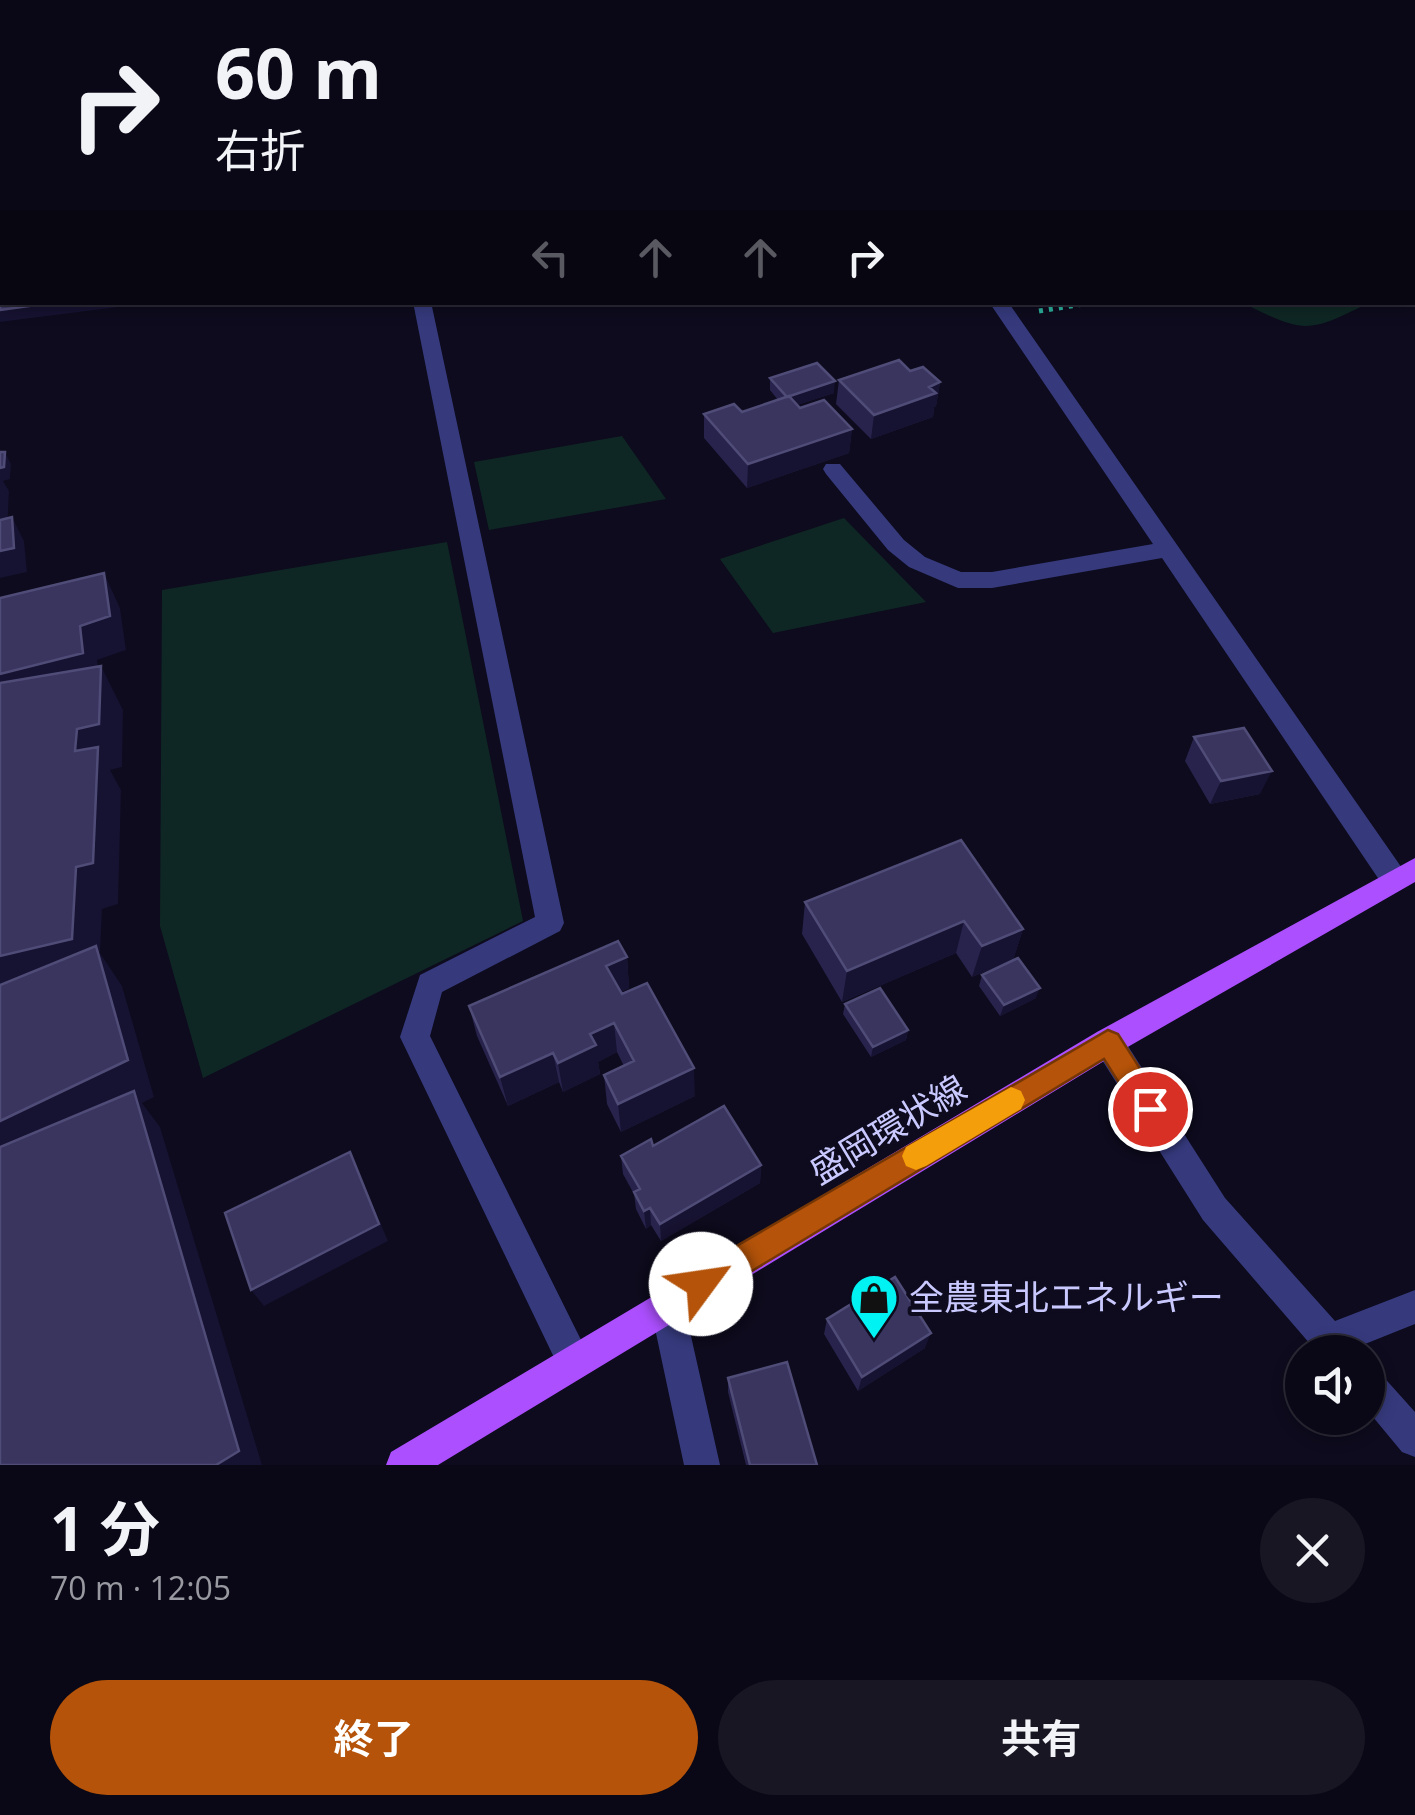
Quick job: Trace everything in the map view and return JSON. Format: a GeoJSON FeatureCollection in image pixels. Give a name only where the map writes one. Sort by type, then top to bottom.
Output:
{"type":"FeatureCollection","features":[{"type":"Feature","properties":{"kind":"main road","name":"盛岡環状線"},"geometry":{"type":"LineString","coordinates":[[404,1465],[1108,1042],[1404,874]]}},
{"type":"Feature","properties":{"kind":"street"},"geometry":{"type":"LineString","coordinates":[[423,305],[550,923],[430,984],[415,1037],[574,1362]]}},
{"type":"Feature","properties":{"kind":"street"},"geometry":{"type":"LineString","coordinates":[[1002,309],[1168,549],[1404,874]]}},
{"type":"Feature","properties":{"kind":"street"},"geometry":{"type":"LineString","coordinates":[[834,469],[896,545],[917,562],[958,580],[992,580],[1168,549]]}},
{"type":"Feature","properties":{"kind":"street"},"geometry":{"type":"LineString","coordinates":[[1108,1042],[1214,1209],[1324,1335]]}},
{"type":"Feature","properties":{"kind":"street"},"geometry":{"type":"LineString","coordinates":[[667,1304],[702,1465]]}},
{"type":"Feature","properties":{"kind":"street"},"geometry":{"type":"LineString","coordinates":[[1359,1335],[1415,1308]]}},
{"type":"Feature","properties":{"kind":"street"},"geometry":{"type":"LineString","coordinates":[[1385,1405],[1415,1439]]}},
{"type":"Feature","properties":{"kind":"path"},"geometry":{"type":"LineString","coordinates":[[1002,309],[1056,305]]}},
{"type":"Feature","properties":{"kind":"green space"},"geometry":{"type":"Polygon","coordinates":[[[1247,305],[1364,305],[1318,325],[1279,320],[1247,305]]]}},
{"type":"Feature","properties":{"kind":"green space"},"geometry":{"type":"Polygon","coordinates":[[[622,436],[666,499],[489,530],[474,462],[622,436]]]}},
{"type":"Feature","properties":{"kind":"green space"},"geometry":{"type":"Polygon","coordinates":[[[844,518],[926,602],[773,633],[720,559],[844,518]]]}},
{"type":"Feature","properties":{"kind":"green space"},"geometry":{"type":"Polygon","coordinates":[[[447,542],[523,921],[203,1078],[160,926],[162,590],[447,542]]]}},
{"type":"Feature","properties":{"kind":"building"},"geometry":{"type":"Polygon","coordinates":[[[0,305],[36,305],[0,310],[0,305]]]}},
{"type":"Feature","properties":{"kind":"building"},"geometry":{"type":"Polygon","coordinates":[[[899,360],[910,371],[923,367],[940,382],[929,387],[936,393],[874,415],[839,380],[899,360]]]}},
{"type":"Feature","properties":{"kind":"building"},"geometry":{"type":"Polygon","coordinates":[[[817,363],[835,381],[787,397],[770,378],[817,363]]]}},
{"type":"Feature","properties":{"kind":"building"},"geometry":{"type":"Polygon","coordinates":[[[789,396],[800,408],[824,400],[852,429],[748,464],[704,414],[734,404],[742,412],[789,396]]]}},
{"type":"Feature","properties":{"kind":"building"},"geometry":{"type":"Polygon","coordinates":[[[0,452],[5,452],[4,467],[0,468],[0,452]]]}},
{"type":"Feature","properties":{"kind":"building"},"geometry":{"type":"Polygon","coordinates":[[[12,517],[14,548],[0,551],[0,520],[12,517]]]}},
{"type":"Feature","properties":{"kind":"building"},"geometry":{"type":"Polygon","coordinates":[[[104,573],[110,616],[80,626],[83,653],[0,674],[0,598],[104,573]]]}},
{"type":"Feature","properties":{"kind":"building"},"geometry":{"type":"Polygon","coordinates":[[[101,666],[99,724],[77,729],[75,751],[98,747],[93,863],[76,867],[72,939],[0,956],[0,683],[101,666]]]}},
{"type":"Feature","properties":{"kind":"building"},"geometry":{"type":"Polygon","coordinates":[[[1244,728],[1272,771],[1221,781],[1194,737],[1244,728]]]}},
{"type":"Feature","properties":{"kind":"building"},"geometry":{"type":"Polygon","coordinates":[[[961,840],[1023,929],[982,946],[964,921],[847,971],[805,902],[961,840]]]}},
{"type":"Feature","properties":{"kind":"building"},"geometry":{"type":"Polygon","coordinates":[[[618,941],[627,957],[606,966],[622,994],[647,983],[694,1068],[618,1104],[604,1075],[634,1061],[614,1023],[590,1034],[596,1045],[558,1063],[553,1053],[500,1077],[469,1006],[618,941]]]}},
{"type":"Feature","properties":{"kind":"building"},"geometry":{"type":"Polygon","coordinates":[[[96,946],[128,1060],[0,1121],[0,985],[96,946]]]}},
{"type":"Feature","properties":{"kind":"building"},"geometry":{"type":"Polygon","coordinates":[[[1018,958],[1040,988],[1004,1005],[982,975],[1018,958]]]}},
{"type":"Feature","properties":{"kind":"building"},"geometry":{"type":"Polygon","coordinates":[[[880,988],[908,1030],[873,1047],[845,1004],[880,988]]]}},
{"type":"Feature","properties":{"kind":"building"},"geometry":{"type":"Polygon","coordinates":[[[134,1091],[239,1451],[216,1465],[0,1465],[0,1147],[134,1091]]]}},
{"type":"Feature","properties":{"kind":"building"},"geometry":{"type":"Polygon","coordinates":[[[724,1106],[761,1165],[660,1224],[650,1208],[644,1211],[634,1192],[640,1189],[621,1156],[651,1139],[653,1146],[724,1106]]]}},
{"type":"Feature","properties":{"kind":"building"},"geometry":{"type":"Polygon","coordinates":[[[350,1152],[379,1224],[251,1290],[225,1213],[350,1152]]]}},
{"type":"Feature","properties":{"kind":"building","name":"全農東北エネルギー"},"geometry":{"type":"Polygon","coordinates":[[[895,1277],[931,1333],[862,1377],[827,1319],[895,1277]]]}},
{"type":"Feature","properties":{"kind":"building"},"geometry":{"type":"Polygon","coordinates":[[[787,1362],[817,1465],[750,1465],[728,1378],[787,1362]]]}},
{"type":"Feature","properties":{"kind":"slow traffic"},"geometry":{"type":"LineString","coordinates":[[916,1156],[1011,1100]]}},
{"type":"Feature","properties":{"kind":"place","name":"全農東北エネルギー"},"geometry":{"type":"Point","coordinates":[874,1340]}},
{"type":"Feature","properties":{"kind":"route"},"geometry":{"type":"LineString","coordinates":[[701,1284],[1108,1042],[1150,1109]]}}]}
